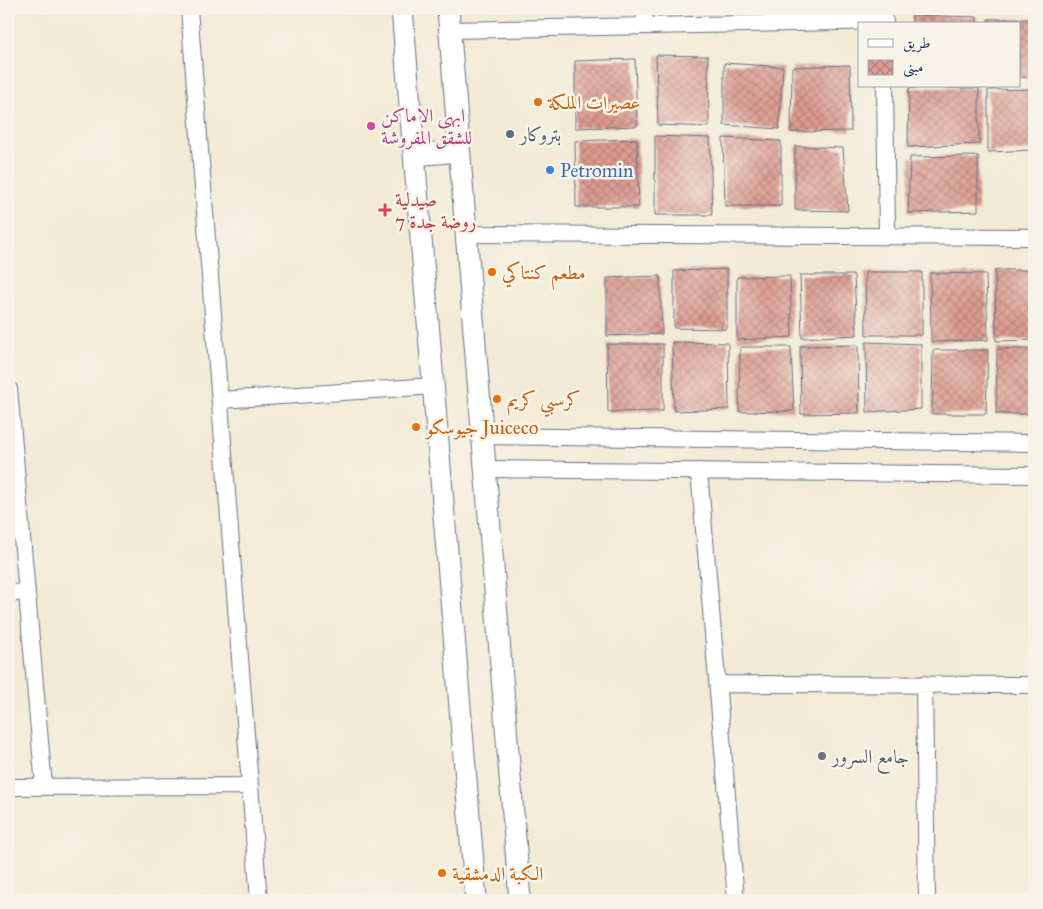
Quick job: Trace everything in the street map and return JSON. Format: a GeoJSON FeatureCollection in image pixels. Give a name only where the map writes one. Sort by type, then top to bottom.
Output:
{"type":"FeatureCollection","features":[{"type":"Feature","properties":{"kind":"street"},"geometry":{"type":"LineString","coordinates":[[189,9],[259,900]]}},
{"type":"Feature","properties":{"kind":"street"},"geometry":{"type":"LineString","coordinates":[[402,9],[476,900]]}},
{"type":"Feature","properties":{"kind":"street"},"geometry":{"type":"LineString","coordinates":[[448,9],[520,900]]}},
{"type":"Feature","properties":{"kind":"street"},"geometry":{"type":"LineString","coordinates":[[644,9],[645,26]]}},
{"type":"Feature","properties":{"kind":"street"},"geometry":{"type":"LineString","coordinates":[[450,30],[885,18]]}},
{"type":"Feature","properties":{"kind":"street"},"geometry":{"type":"LineString","coordinates":[[885,88],[887,236]]}},
{"type":"Feature","properties":{"kind":"street"},"geometry":{"type":"LineString","coordinates":[[414,155],[460,151]]}},
{"type":"Feature","properties":{"kind":"street"},"geometry":{"type":"LineString","coordinates":[[466,234],[1034,237]]}},
{"type":"Feature","properties":{"kind":"street"},"geometry":{"type":"LineString","coordinates":[[220,400],[434,386]]}},
{"type":"Feature","properties":{"kind":"street"},"geometry":{"type":"LineString","coordinates":[[9,389],[44,787]]}},
{"type":"Feature","properties":{"kind":"street"},"geometry":{"type":"LineString","coordinates":[[483,436],[1034,443]]}},
{"type":"Feature","properties":{"kind":"street"},"geometry":{"type":"LineString","coordinates":[[485,469],[1034,475]]}},
{"type":"Feature","properties":{"kind":"street"},"geometry":{"type":"LineString","coordinates":[[699,471],[736,900]]}},
{"type":"Feature","properties":{"kind":"street"},"geometry":{"type":"LineString","coordinates":[[9,594],[27,591]]}},
{"type":"Feature","properties":{"kind":"street"},"geometry":{"type":"LineString","coordinates":[[718,684],[1034,685]]}},
{"type":"Feature","properties":{"kind":"street"},"geometry":{"type":"LineString","coordinates":[[924,684],[927,900]]}},
{"type":"Feature","properties":{"kind":"street"},"geometry":{"type":"LineString","coordinates":[[9,787],[250,786]]}},
{"type":"Feature","properties":{"kind":"building"},"geometry":{"type":"Polygon","coordinates":[[[668,9],[728,9],[728,11],[668,14],[668,9]]]}},
{"type":"Feature","properties":{"kind":"building"},"geometry":{"type":"Polygon","coordinates":[[[912,15],[977,17],[977,22],[912,22],[912,15]]]}},
{"type":"Feature","properties":{"kind":"building"},"geometry":{"type":"Polygon","coordinates":[[[988,19],[1034,19],[1034,78],[1020,77],[1020,22],[988,22],[988,19]]]}},
{"type":"Feature","properties":{"kind":"building"},"geometry":{"type":"Polygon","coordinates":[[[656,55],[708,56],[709,127],[658,125],[656,55]]]}},
{"type":"Feature","properties":{"kind":"building"},"geometry":{"type":"Polygon","coordinates":[[[635,59],[637,126],[575,128],[575,61],[635,59]]]}},
{"type":"Feature","properties":{"kind":"building"},"geometry":{"type":"Polygon","coordinates":[[[724,63],[783,67],[779,129],[724,125],[724,63]]]}},
{"type":"Feature","properties":{"kind":"building"},"geometry":{"type":"Polygon","coordinates":[[[850,65],[851,131],[791,132],[792,67],[850,65]]]}},
{"type":"Feature","properties":{"kind":"building"},"geometry":{"type":"Polygon","coordinates":[[[909,88],[979,88],[979,144],[908,147],[909,88]]]}},
{"type":"Feature","properties":{"kind":"building"},"geometry":{"type":"Polygon","coordinates":[[[1034,89],[1034,150],[988,152],[988,90],[1034,89]]]}},
{"type":"Feature","properties":{"kind":"building"},"geometry":{"type":"Polygon","coordinates":[[[655,136],[710,138],[712,215],[655,215],[655,136]]]}},
{"type":"Feature","properties":{"kind":"building"},"geometry":{"type":"Polygon","coordinates":[[[723,138],[781,141],[781,206],[725,206],[723,138]]]}},
{"type":"Feature","properties":{"kind":"building"},"geometry":{"type":"Polygon","coordinates":[[[637,139],[639,207],[576,207],[575,141],[637,139]]]}},
{"type":"Feature","properties":{"kind":"building"},"geometry":{"type":"Polygon","coordinates":[[[795,146],[843,148],[848,211],[795,210],[795,146]]]}},
{"type":"Feature","properties":{"kind":"building"},"geometry":{"type":"Polygon","coordinates":[[[978,156],[978,211],[908,213],[910,157],[978,156]]]}},
{"type":"Feature","properties":{"kind":"building"},"geometry":{"type":"Polygon","coordinates":[[[727,269],[727,329],[674,328],[674,271],[727,269]]]}},
{"type":"Feature","properties":{"kind":"building"},"geometry":{"type":"Polygon","coordinates":[[[995,270],[1034,270],[1034,340],[996,341],[995,270]]]}},
{"type":"Feature","properties":{"kind":"building"},"geometry":{"type":"Polygon","coordinates":[[[865,272],[922,272],[922,335],[866,335],[865,272]]]}},
{"type":"Feature","properties":{"kind":"building"},"geometry":{"type":"Polygon","coordinates":[[[930,273],[986,274],[988,340],[931,342],[930,273]]]}},
{"type":"Feature","properties":{"kind":"building"},"geometry":{"type":"Polygon","coordinates":[[[800,275],[854,275],[857,335],[802,338],[800,275]]]}},
{"type":"Feature","properties":{"kind":"building"},"geometry":{"type":"Polygon","coordinates":[[[660,276],[662,334],[607,336],[607,278],[660,276]]]}},
{"type":"Feature","properties":{"kind":"building"},"geometry":{"type":"Polygon","coordinates":[[[790,276],[792,337],[737,340],[737,277],[790,276]]]}},
{"type":"Feature","properties":{"kind":"building"},"geometry":{"type":"Polygon","coordinates":[[[672,342],[728,343],[729,409],[674,411],[672,342]]]}},
{"type":"Feature","properties":{"kind":"building"},"geometry":{"type":"Polygon","coordinates":[[[866,342],[921,344],[921,409],[867,412],[866,342]]]}},
{"type":"Feature","properties":{"kind":"building"},"geometry":{"type":"Polygon","coordinates":[[[607,344],[663,344],[663,411],[608,412],[607,344]]]}},
{"type":"Feature","properties":{"kind":"building"},"geometry":{"type":"Polygon","coordinates":[[[858,345],[859,413],[801,414],[800,346],[858,345]]]}},
{"type":"Feature","properties":{"kind":"building"},"geometry":{"type":"Polygon","coordinates":[[[740,347],[791,347],[794,411],[739,412],[740,347]]]}},
{"type":"Feature","properties":{"kind":"building"},"geometry":{"type":"Polygon","coordinates":[[[997,349],[1034,349],[1034,414],[996,414],[997,349]]]}},
{"type":"Feature","properties":{"kind":"building"},"geometry":{"type":"Polygon","coordinates":[[[933,350],[988,350],[986,414],[932,414],[933,350]]]}},
{"type":"Feature","properties":{"kind":"place","name":"عصيرات الملكة"},"geometry":{"type":"Point","coordinates":[538,102]}},
{"type":"Feature","properties":{"kind":"place","name":"ابهى الاماكن للشقق المفروشة"},"geometry":{"type":"Point","coordinates":[371,126]}},
{"type":"Feature","properties":{"kind":"place","name":"بتروكار"},"geometry":{"type":"Point","coordinates":[510,134]}},
{"type":"Feature","properties":{"kind":"place","name":"Petromin"},"geometry":{"type":"Point","coordinates":[550,170]}},
{"type":"Feature","properties":{"kind":"place","name":"صيدلية روضة جدة 7"},"geometry":{"type":"Point","coordinates":[385,210]}},
{"type":"Feature","properties":{"kind":"place","name":"مطعم كنتاكي"},"geometry":{"type":"Point","coordinates":[492,272]}},
{"type":"Feature","properties":{"kind":"place","name":"كرسبي كريم"},"geometry":{"type":"Point","coordinates":[497,399]}},
{"type":"Feature","properties":{"kind":"place","name":"جيوسكو Juiceco"},"geometry":{"type":"Point","coordinates":[416,427]}},
{"type":"Feature","properties":{"kind":"place","name":"جامع السرور"},"geometry":{"type":"Point","coordinates":[822,756]}},
{"type":"Feature","properties":{"kind":"place","name":"الكبة الدمشقية"},"geometry":{"type":"Point","coordinates":[442,873]}}]}
